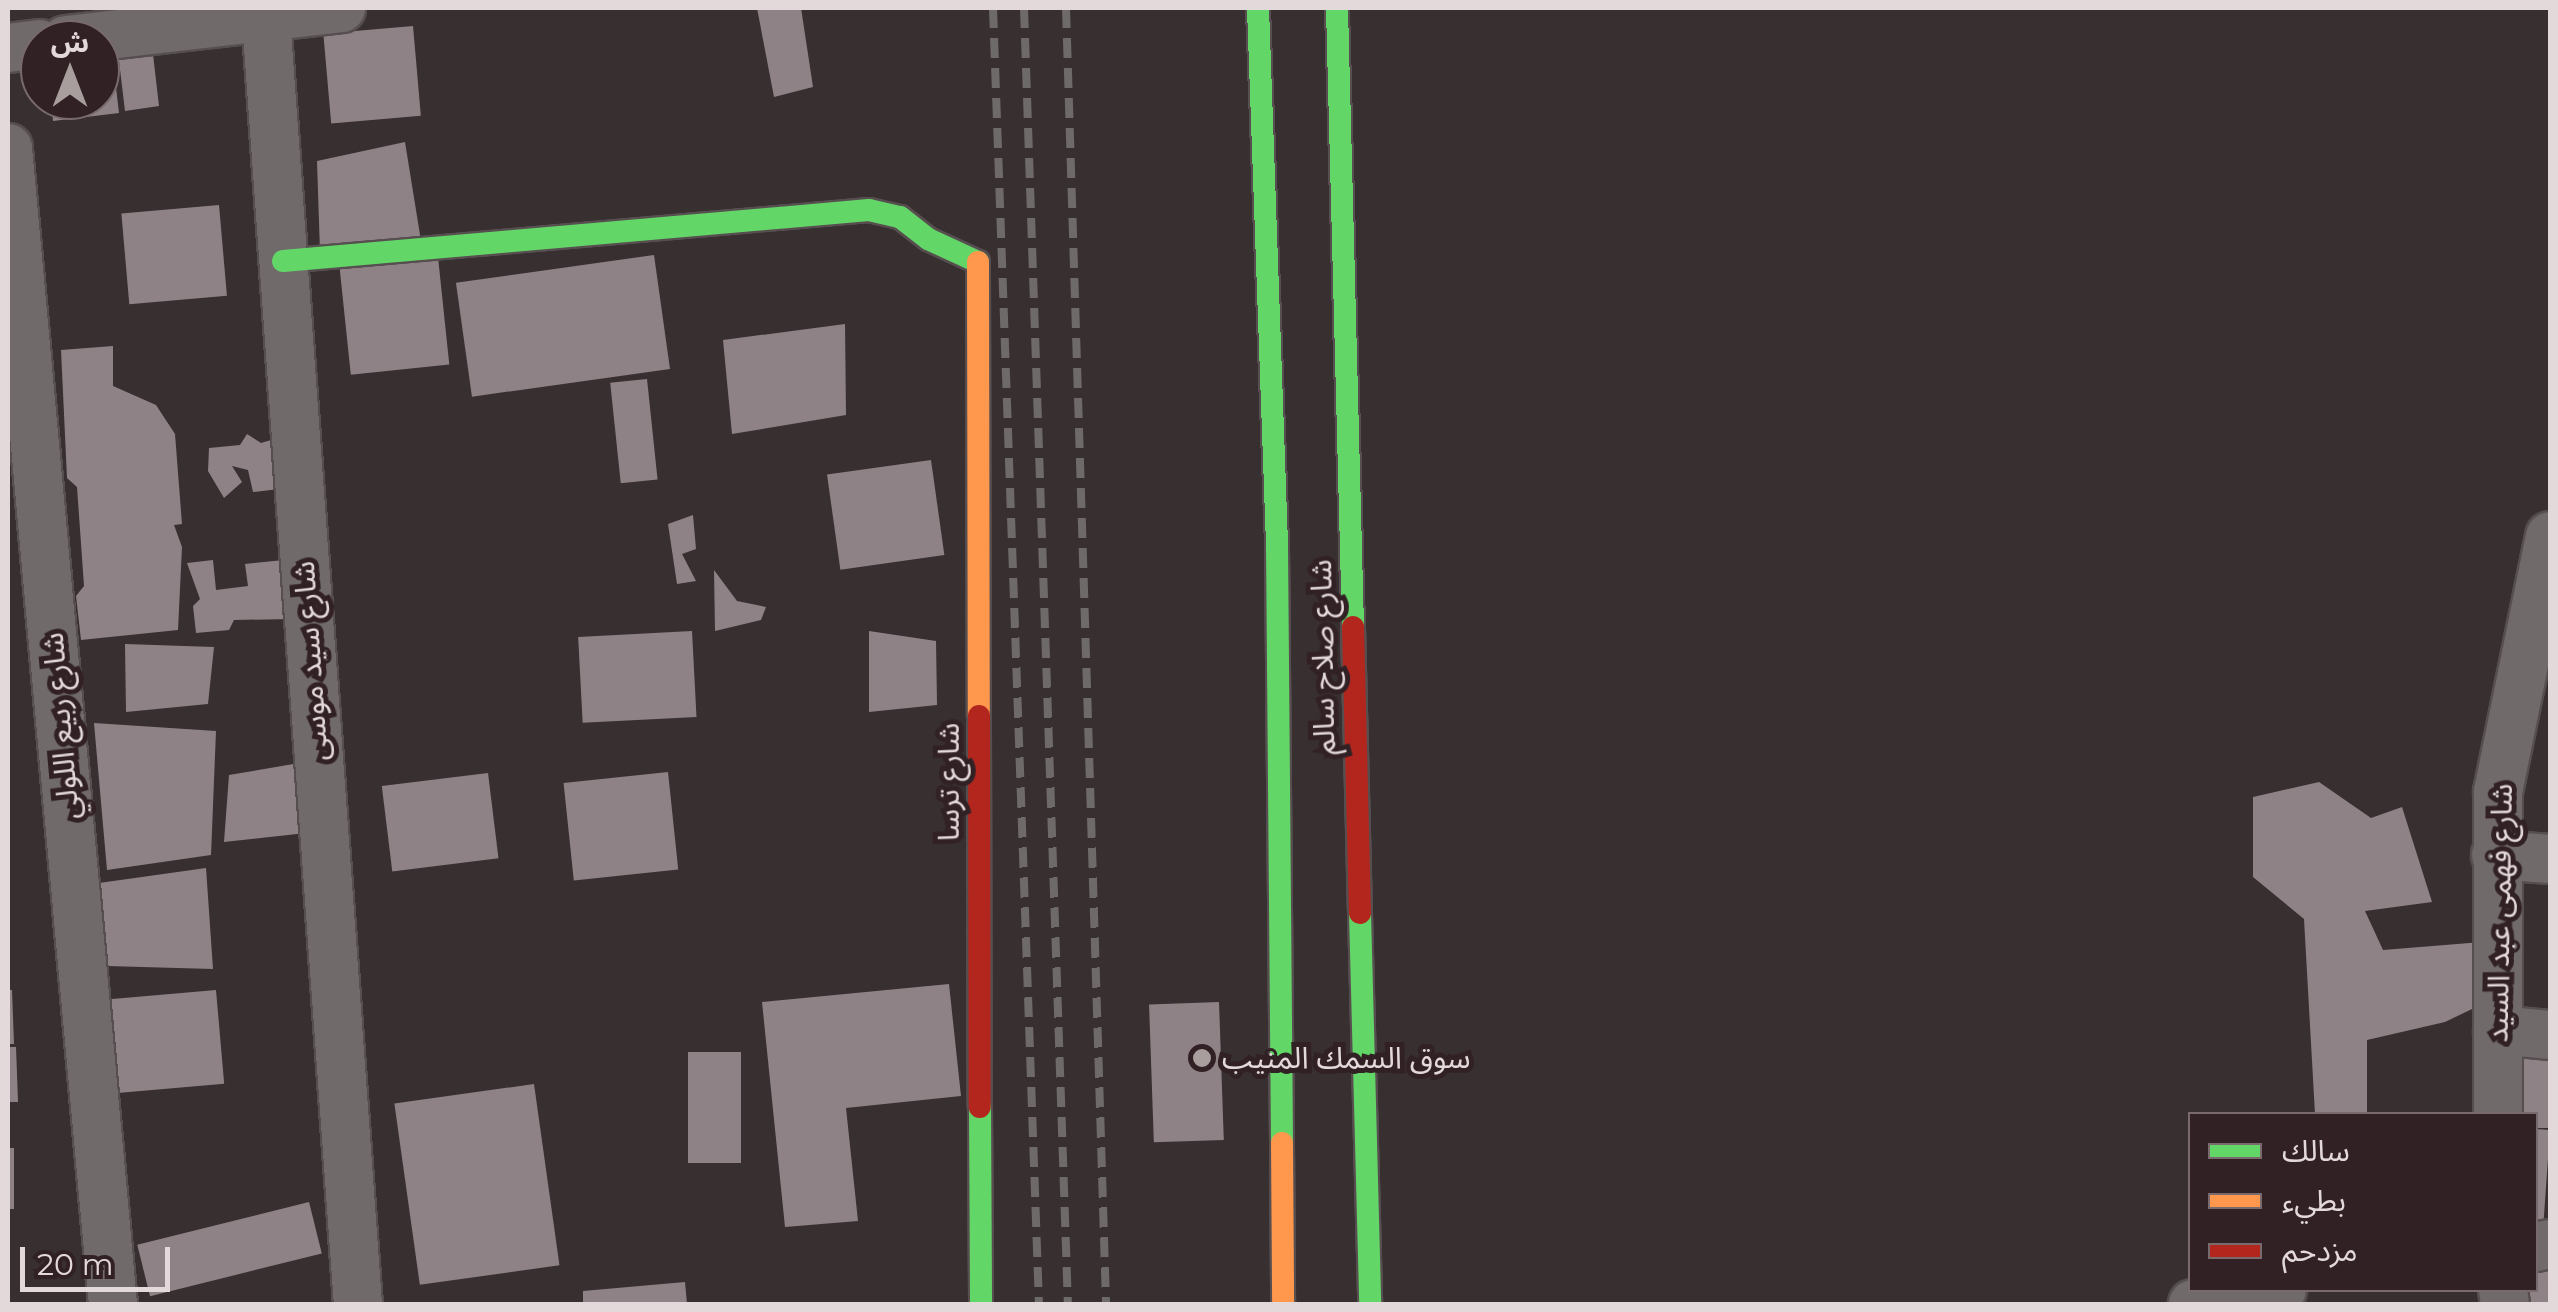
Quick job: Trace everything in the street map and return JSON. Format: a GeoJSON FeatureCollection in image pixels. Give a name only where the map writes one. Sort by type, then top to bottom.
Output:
{"type":"FeatureCollection","features":[{"type":"Feature","properties":{"kind":"main road","name":"شارع صلاح سالم"},"geometry":{"type":"LineString","coordinates":[[1258,8],[1271,96],[1283,1304]]}},
{"type":"Feature","properties":{"kind":"main road","name":"شارع صلاح سالم"},"geometry":{"type":"LineString","coordinates":[[1338,8],[1330,97],[1370,1304]]}},
{"type":"Feature","properties":{"kind":"main road","name":"شارع ترسا"},"geometry":{"type":"LineString","coordinates":[[282,261],[869,210],[900,218],[928,239],[978,259],[981,1304]]}},
{"type":"Feature","properties":{"kind":"street"},"geometry":{"type":"LineString","coordinates":[[142,18],[266,18],[341,8]]}},
{"type":"Feature","properties":{"kind":"street","name":"شارع سيد موسى"},"geometry":{"type":"LineString","coordinates":[[266,18],[358,1304]]}},
{"type":"Feature","properties":{"kind":"street","name":"شارع ربيع اللولي"},"geometry":{"type":"LineString","coordinates":[[8,148],[113,1304]]}},
{"type":"Feature","properties":{"kind":"street","name":"شارع فهمى عبد السيد"},"geometry":{"type":"LineString","coordinates":[[2498,1112],[2498,792],[2536,683],[2550,536]]}},
{"type":"Feature","properties":{"kind":"street"},"geometry":{"type":"LineString","coordinates":[[2496,855],[2550,859]]}},
{"type":"Feature","properties":{"kind":"street"},"geometry":{"type":"LineString","coordinates":[[2498,1030],[2550,1035]]}},
{"type":"Feature","properties":{"kind":"street"},"geometry":{"type":"LineString","coordinates":[[2193,1304],[2269,1292]]}},
{"type":"Feature","properties":{"kind":"building"},"geometry":{"type":"Polygon","coordinates":[[[757,8],[801,8],[813,87],[774,97],[757,8]]]}},
{"type":"Feature","properties":{"kind":"building"},"geometry":{"type":"Polygon","coordinates":[[[413,26],[421,116],[331,124],[323,34],[413,26]]]}},
{"type":"Feature","properties":{"kind":"building"},"geometry":{"type":"Polygon","coordinates":[[[151,37],[159,106],[125,111],[120,41],[151,37]]]}},
{"type":"Feature","properties":{"kind":"building"},"geometry":{"type":"Polygon","coordinates":[[[405,142],[421,241],[320,252],[317,161],[405,142]]]}},
{"type":"Feature","properties":{"kind":"building"},"geometry":{"type":"Polygon","coordinates":[[[219,205],[227,296],[129,304],[121,214],[219,205]]]}},
{"type":"Feature","properties":{"kind":"building"},"geometry":{"type":"Polygon","coordinates":[[[654,255],[670,369],[472,397],[456,283],[654,255]]]}},
{"type":"Feature","properties":{"kind":"building"},"geometry":{"type":"Polygon","coordinates":[[[438,257],[449,364],[351,375],[340,267],[438,257]]]}},
{"type":"Feature","properties":{"kind":"building"},"geometry":{"type":"Polygon","coordinates":[[[845,324],[846,415],[732,434],[723,340],[845,324]]]}},
{"type":"Feature","properties":{"kind":"building"},"geometry":{"type":"Polygon","coordinates":[[[113,346],[113,386],[156,405],[175,434],[182,524],[174,525],[182,547],[178,630],[81,640],[76,596],[84,586],[77,487],[67,478],[61,350],[113,346]]]}},
{"type":"Feature","properties":{"kind":"building"},"geometry":{"type":"Polygon","coordinates":[[[647,379],[658,479],[621,483],[610,383],[647,379]]]}},
{"type":"Feature","properties":{"kind":"building"},"geometry":{"type":"Polygon","coordinates":[[[247,434],[261,443],[278,438],[279,489],[253,492],[248,470],[232,466],[242,482],[224,498],[208,471],[209,448],[240,445],[247,434]]]}},
{"type":"Feature","properties":{"kind":"building"},"geometry":{"type":"Polygon","coordinates":[[[931,460],[944,555],[840,570],[827,475],[931,460]]]}},
{"type":"Feature","properties":{"kind":"building"},"geometry":{"type":"Polygon","coordinates":[[[693,515],[696,549],[682,554],[696,581],[677,584],[668,524],[693,515]]]}},
{"type":"Feature","properties":{"kind":"building"},"geometry":{"type":"Polygon","coordinates":[[[213,560],[216,590],[248,586],[245,564],[284,560],[291,619],[234,620],[229,630],[196,633],[193,606],[200,599],[187,563],[213,560]]]}},
{"type":"Feature","properties":{"kind":"building"},"geometry":{"type":"Polygon","coordinates":[[[714,570],[737,601],[766,607],[761,620],[715,631],[714,570]]]}},
{"type":"Feature","properties":{"kind":"building"},"geometry":{"type":"Polygon","coordinates":[[[692,631],[697,717],[583,723],[578,637],[692,631]]]}},
{"type":"Feature","properties":{"kind":"building"},"geometry":{"type":"Polygon","coordinates":[[[869,631],[936,641],[937,705],[869,712],[869,631]]]}},
{"type":"Feature","properties":{"kind":"building"},"geometry":{"type":"Polygon","coordinates":[[[125,644],[214,647],[208,704],[126,712],[125,644]]]}},
{"type":"Feature","properties":{"kind":"building"},"geometry":{"type":"Polygon","coordinates":[[[94,723],[216,731],[211,855],[107,870],[94,723]]]}},
{"type":"Feature","properties":{"kind":"building"},"geometry":{"type":"Polygon","coordinates":[[[305,762],[306,833],[224,842],[229,775],[305,762]]]}},
{"type":"Feature","properties":{"kind":"building"},"geometry":{"type":"Polygon","coordinates":[[[668,772],[678,869],[574,880],[564,783],[668,772]]]}},
{"type":"Feature","properties":{"kind":"building"},"geometry":{"type":"Polygon","coordinates":[[[488,773],[498,858],[392,871],[382,786],[488,773]]]}},
{"type":"Feature","properties":{"kind":"building"},"geometry":{"type":"Polygon","coordinates":[[[2319,782],[2371,818],[2402,807],[2432,902],[2365,911],[2383,950],[2482,942],[2497,997],[2445,1022],[2367,1040],[2367,1112],[2315,1112],[2304,919],[2253,877],[2253,797],[2319,782]]]}},
{"type":"Feature","properties":{"kind":"building"},"geometry":{"type":"Polygon","coordinates":[[[206,868],[213,969],[107,966],[99,883],[206,868]]]}},
{"type":"Feature","properties":{"kind":"building"},"geometry":{"type":"Polygon","coordinates":[[[949,984],[961,1096],[846,1108],[858,1221],[785,1227],[762,1002],[949,984]]]}},
{"type":"Feature","properties":{"kind":"building"},"geometry":{"type":"Polygon","coordinates":[[[8,990],[12,990],[14,1044],[8,1044],[8,990]]]}},
{"type":"Feature","properties":{"kind":"building"},"geometry":{"type":"Polygon","coordinates":[[[216,990],[224,1084],[118,1093],[109,999],[216,990]]]}},
{"type":"Feature","properties":{"kind":"building"},"geometry":{"type":"Polygon","coordinates":[[[1219,1002],[1224,1140],[1154,1142],[1149,1004],[1219,1002]]]}},
{"type":"Feature","properties":{"kind":"building"},"geometry":{"type":"Polygon","coordinates":[[[2550,1042],[2550,1128],[2538,1128],[2538,1112],[2522,1112],[2519,1043],[2550,1042]]]}},
{"type":"Feature","properties":{"kind":"building"},"geometry":{"type":"Polygon","coordinates":[[[8,1047],[16,1047],[18,1102],[8,1102],[8,1047]]]}},
{"type":"Feature","properties":{"kind":"building"},"geometry":{"type":"Polygon","coordinates":[[[688,1052],[741,1052],[741,1163],[688,1163],[688,1052]]]}},
{"type":"Feature","properties":{"kind":"building"},"geometry":{"type":"Polygon","coordinates":[[[534,1084],[559,1265],[420,1285],[394,1104],[534,1084]]]}},
{"type":"Feature","properties":{"kind":"building"},"geometry":{"type":"Polygon","coordinates":[[[2538,1129],[2550,1130],[2543,1226],[2538,1225],[2538,1129]]]}},
{"type":"Feature","properties":{"kind":"building"},"geometry":{"type":"Polygon","coordinates":[[[8,1148],[14,1148],[14,1209],[8,1209],[8,1148]]]}},
{"type":"Feature","properties":{"kind":"building"},"geometry":{"type":"Polygon","coordinates":[[[309,1202],[322,1253],[150,1296],[137,1245],[309,1202]]]}},
{"type":"Feature","properties":{"kind":"building"},"geometry":{"type":"Polygon","coordinates":[[[2550,1249],[2550,1304],[2523,1304],[2520,1292],[2538,1292],[2538,1251],[2550,1249]]]}},
{"type":"Feature","properties":{"kind":"building"},"geometry":{"type":"Polygon","coordinates":[[[685,1282],[687,1304],[583,1304],[583,1291],[685,1282]]]}},
{"type":"Feature","properties":{"kind":"railway"},"geometry":{"type":"LineString","coordinates":[[993,8],[1039,1304]]}},
{"type":"Feature","properties":{"kind":"railway"},"geometry":{"type":"LineString","coordinates":[[1024,8],[1068,1304]]}},
{"type":"Feature","properties":{"kind":"railway"},"geometry":{"type":"LineString","coordinates":[[1066,8],[1106,1304]]}},
{"type":"Feature","properties":{"kind":"traffic: fast"},"geometry":{"type":"LineString","coordinates":[[1258,8],[1277,545],[1282,1143]]}},
{"type":"Feature","properties":{"kind":"traffic: fast"},"geometry":{"type":"LineString","coordinates":[[1337,8],[1353,627]]}},
{"type":"Feature","properties":{"kind":"traffic: fast"},"geometry":{"type":"LineString","coordinates":[[283,261],[869,210],[900,217],[928,239],[978,262]]}},
{"type":"Feature","properties":{"kind":"traffic: fast"},"geometry":{"type":"LineString","coordinates":[[1360,913],[1370,1304]]}},
{"type":"Feature","properties":{"kind":"traffic: fast"},"geometry":{"type":"LineString","coordinates":[[980,1107],[981,1304]]}},
{"type":"Feature","properties":{"kind":"traffic: slow"},"geometry":{"type":"LineString","coordinates":[[978,262],[979,716]]}},
{"type":"Feature","properties":{"kind":"traffic: slow"},"geometry":{"type":"LineString","coordinates":[[1282,1143],[1283,1304]]}},
{"type":"Feature","properties":{"kind":"traffic: jam"},"geometry":{"type":"LineString","coordinates":[[1353,627],[1360,913]]}},
{"type":"Feature","properties":{"kind":"traffic: jam"},"geometry":{"type":"LineString","coordinates":[[979,716],[980,1107]]}},
{"type":"Feature","properties":{"kind":"place","name":"سوق السمك المنيب"},"geometry":{"type":"Point","coordinates":[1202,1058]}}]}
